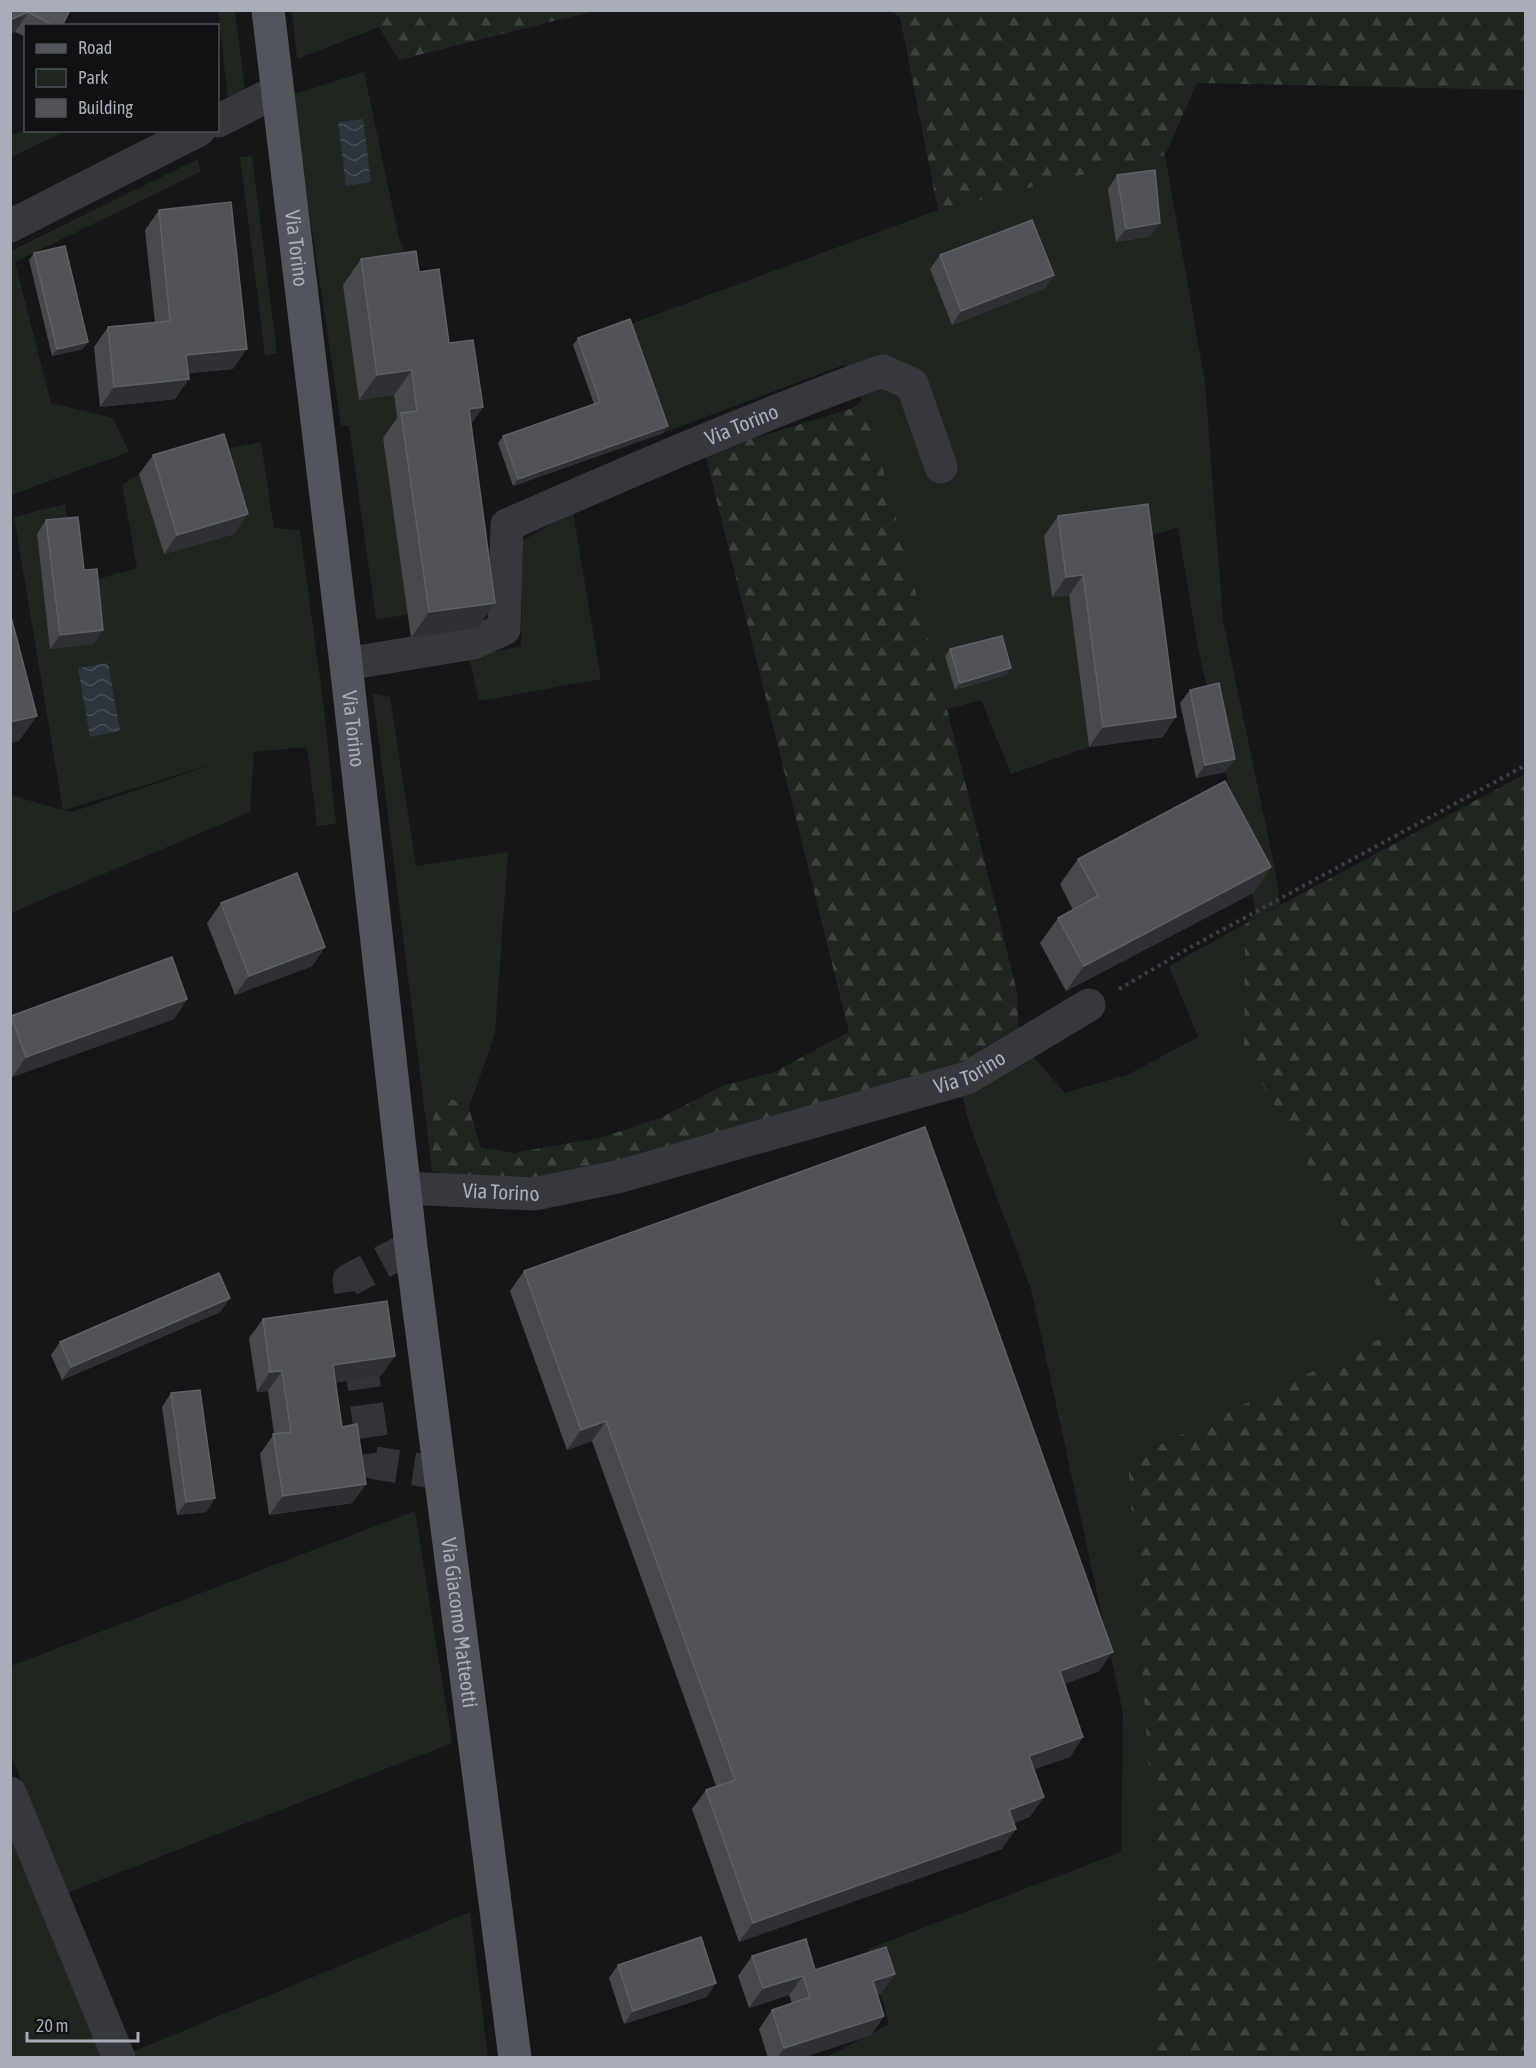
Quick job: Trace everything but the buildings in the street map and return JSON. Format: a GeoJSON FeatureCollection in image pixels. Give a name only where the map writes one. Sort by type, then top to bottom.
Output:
{"type":"FeatureCollection","features":[{"type":"Feature","properties":{"kind":"main road","name":"Via Torino"},"geometry":{"type":"LineString","coordinates":[[267,10],[346,664],[405,1188]]}},
{"type":"Feature","properties":{"kind":"main road","name":"Via Giacomo Matteotti"},"geometry":{"type":"LineString","coordinates":[[405,1188],[515,2058]]}},
{"type":"Feature","properties":{"kind":"street"},"geometry":{"type":"LineString","coordinates":[[219,120],[277,91]]}},
{"type":"Feature","properties":{"kind":"street"},"geometry":{"type":"LineString","coordinates":[[10,226],[195,132]]}},
{"type":"Feature","properties":{"kind":"street","name":"Via Torino"},"geometry":{"type":"LineString","coordinates":[[346,664],[474,643],[504,629],[507,525],[770,414],[882,371],[912,384],[941,467]]}},
{"type":"Feature","properties":{"kind":"street","name":"Via Torino"},"geometry":{"type":"LineString","coordinates":[[405,1188],[534,1194],[617,1177],[967,1078],[1089,1005]]}},
{"type":"Feature","properties":{"kind":"street"},"geometry":{"type":"LineString","coordinates":[[10,1793],[119,2058]]}},
{"type":"Feature","properties":{"kind":"path"},"geometry":{"type":"LineString","coordinates":[[1089,1005],[1189,948],[1526,765]]}},
{"type":"Feature","properties":{"kind":"green space"},"geometry":{"type":"Polygon","coordinates":[[[218,11],[235,11],[245,91],[228,100],[218,11]]]}},
{"type":"Feature","properties":{"kind":"green space"},"geometry":{"type":"Polygon","coordinates":[[[292,11],[362,11],[379,27],[297,59],[292,11]]]}},
{"type":"Feature","properties":{"kind":"green space"},"geometry":{"type":"Polygon","coordinates":[[[362,11],[594,11],[399,60],[379,27],[362,11]]]}},
{"type":"Feature","properties":{"kind":"green space"},"geometry":{"type":"Polygon","coordinates":[[[891,11],[1525,11],[1525,90],[1197,83],[1165,155],[938,210],[900,17],[891,11]]]}},
{"type":"Feature","properties":{"kind":"green space"},"geometry":{"type":"Polygon","coordinates":[[[364,72],[399,238],[421,294],[394,395],[399,436],[383,439],[408,615],[376,619],[349,426],[341,425],[292,95],[364,72]]]}},
{"type":"Feature","properties":{"kind":"green space"},"geometry":{"type":"Polygon","coordinates":[[[24,130],[24,132],[64,132],[11,157],[11,136],[24,130]]]}},
{"type":"Feature","properties":{"kind":"green space"},"geometry":{"type":"Polygon","coordinates":[[[1165,155],[1205,382],[1223,621],[1276,874],[1280,904],[1245,924],[1256,912],[1197,642],[1178,527],[1137,541],[1069,595],[1089,747],[1011,774],[981,700],[947,709],[868,412],[844,365],[663,433],[625,326],[938,210],[1165,155]]]}},
{"type":"Feature","properties":{"kind":"green space"},"geometry":{"type":"Polygon","coordinates":[[[252,156],[277,353],[265,355],[240,157],[252,156]]]}},
{"type":"Feature","properties":{"kind":"green space"},"geometry":{"type":"Polygon","coordinates":[[[198,159],[200,172],[15,262],[51,403],[113,418],[129,452],[11,495],[11,251],[198,159]]]}},
{"type":"Feature","properties":{"kind":"green space"},"geometry":{"type":"Polygon","coordinates":[[[862,400],[868,412],[947,709],[1017,992],[1019,1040],[957,1075],[532,1182],[483,1182],[432,1171],[434,1090],[469,1108],[481,1148],[514,1153],[603,1137],[660,1118],[722,1086],[774,1072],[849,1032],[705,453],[853,408],[862,400]]]}},
{"type":"Feature","properties":{"kind":"green space"},"geometry":{"type":"Polygon","coordinates":[[[261,442],[274,528],[300,530],[324,709],[336,824],[317,826],[307,747],[254,752],[250,812],[11,913],[10,795],[63,810],[14,517],[65,504],[69,530],[87,582],[137,568],[122,485],[139,474],[164,554],[210,453],[261,442]],[[219,762],[64,810],[72,812],[219,762]]]}},
{"type":"Feature","properties":{"kind":"green space"},"geometry":{"type":"Polygon","coordinates":[[[573,512],[601,679],[479,701],[469,657],[521,646],[522,541],[573,512]]]}},
{"type":"Feature","properties":{"kind":"green space"},"geometry":{"type":"Polygon","coordinates":[[[373,694],[390,697],[416,866],[508,852],[495,1033],[469,1108],[434,1090],[432,1171],[373,694]]]}},
{"type":"Feature","properties":{"kind":"green space"},"geometry":{"type":"Polygon","coordinates":[[[1525,774],[1525,2057],[1150,2057],[1154,1845],[1128,1460],[1401,1329],[1244,1052],[1245,924],[1525,774]]]}},
{"type":"Feature","properties":{"kind":"green space"},"geometry":{"type":"Polygon","coordinates":[[[1245,924],[1244,1052],[1402,1329],[1128,1460],[1154,1845],[1150,2057],[827,2057],[889,2024],[868,1949],[1121,1852],[1123,1713],[1031,1289],[969,1123],[957,1076],[1019,1040],[1065,1093],[1129,1074],[1198,1037],[1169,966],[1245,924]]]}},
{"type":"Feature","properties":{"kind":"green space"},"geometry":{"type":"Polygon","coordinates":[[[415,1511],[452,1743],[67,1893],[11,1755],[11,1666],[415,1511]]]}},
{"type":"Feature","properties":{"kind":"green space"},"geometry":{"type":"Polygon","coordinates":[[[11,1818],[116,2057],[11,2057],[11,1818]]]}},
{"type":"Feature","properties":{"kind":"green space"},"geometry":{"type":"Polygon","coordinates":[[[470,1912],[488,2057],[134,2058],[132,2052],[470,1912]]]}},
{"type":"Feature","properties":{"kind":"water"},"geometry":{"type":"Polygon","coordinates":[[[363,119],[371,182],[346,186],[338,122],[363,119]]]}},
{"type":"Feature","properties":{"kind":"water"},"geometry":{"type":"Polygon","coordinates":[[[108,663],[120,731],[90,737],[78,668],[108,663]]]}},
{"type":"Feature","properties":{"kind":"tunnel"},"geometry":{"type":"LineString","coordinates":[[411,1247],[349,1280],[375,1463],[441,1473]]}}]}
